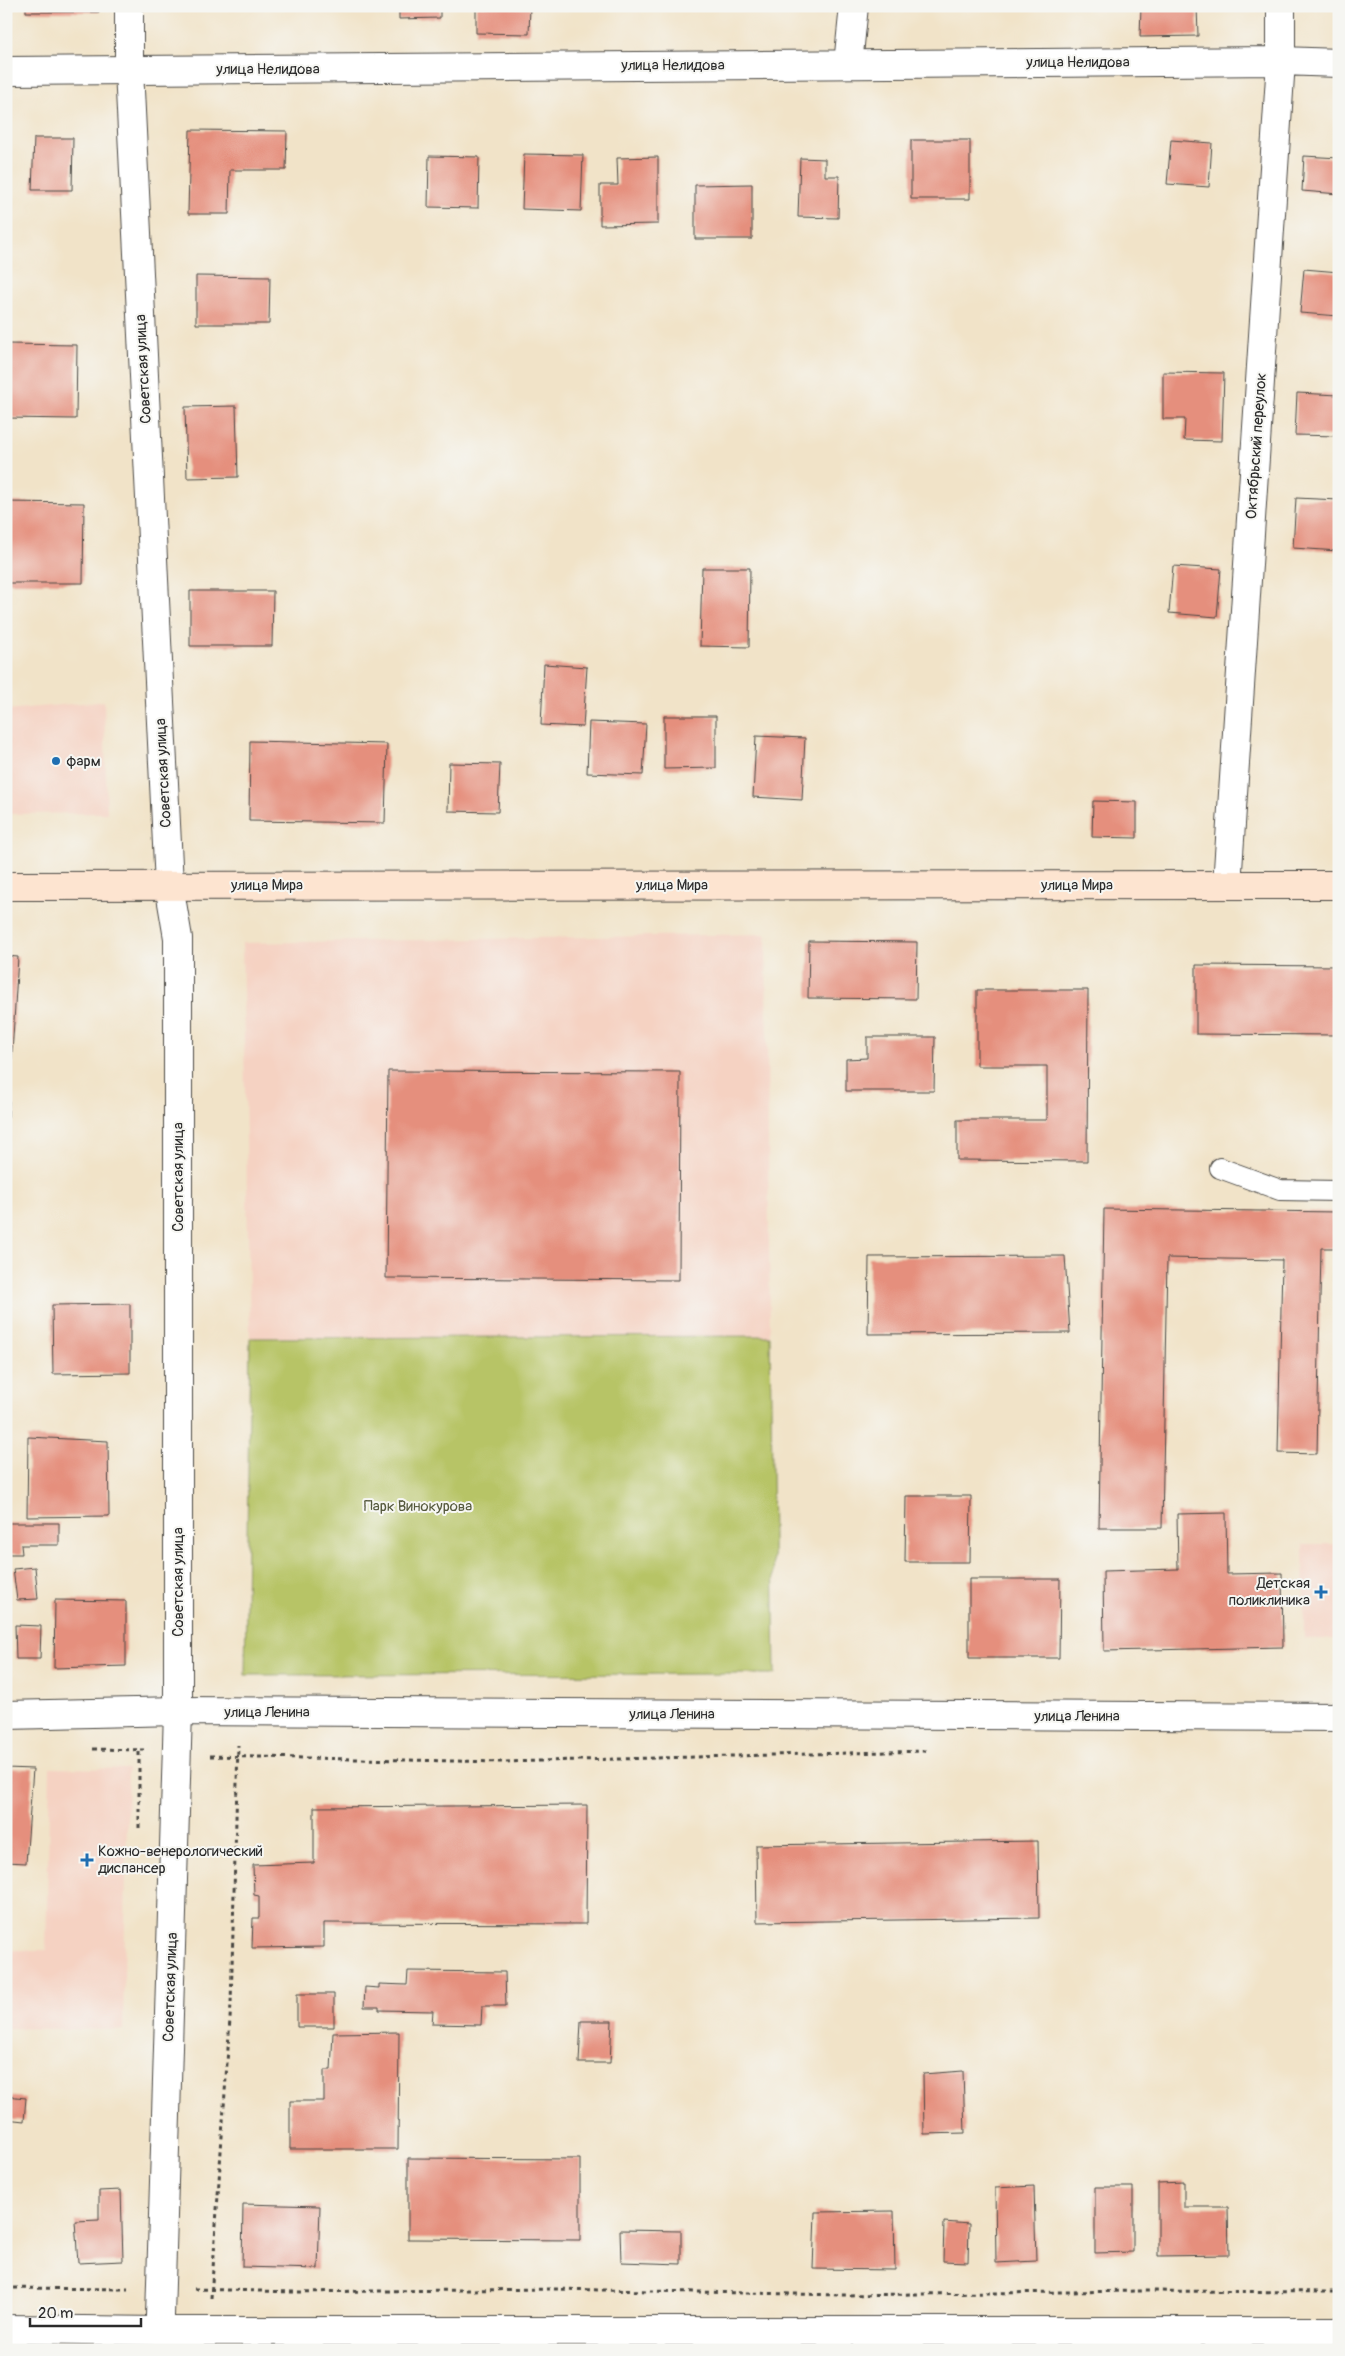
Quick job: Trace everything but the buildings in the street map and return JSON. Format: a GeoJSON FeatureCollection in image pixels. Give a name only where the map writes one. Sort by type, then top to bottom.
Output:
{"type":"FeatureCollection","features":[{"type":"Feature","properties":{"kind":"main road","name":"улица Мира"},"geometry":{"type":"LineString","coordinates":[[6,886],[1339,885]]}},
{"type":"Feature","properties":{"kind":"street","name":"Советская улица"},"geometry":{"type":"LineString","coordinates":[[129,6],[129,70],[168,885],[178,938],[178,1711],[159,2341]]}},
{"type":"Feature","properties":{"kind":"street"},"geometry":{"type":"LineString","coordinates":[[848,64],[854,6]]}},
{"type":"Feature","properties":{"kind":"street","name":"Октябрьский переулок"},"geometry":{"type":"LineString","coordinates":[[1227,885],[1281,61],[1281,6]]}},
{"type":"Feature","properties":{"kind":"street","name":"улица Нелидова"},"geometry":{"type":"LineString","coordinates":[[6,71],[1281,61],[1339,63]]}},
{"type":"Feature","properties":{"kind":"street","name":"улица Ленина"},"geometry":{"type":"LineString","coordinates":[[6,1716],[178,1711],[1339,1717]]}},
{"type":"Feature","properties":{"kind":"street"},"geometry":{"type":"LineString","coordinates":[[6,2329],[159,2341],[206,2331],[1339,2331]]}},
{"type":"Feature","properties":{"kind":"lane"},"geometry":{"type":"LineString","coordinates":[[1220,1168],[1280,1190],[1339,1191]]}},
{"type":"Feature","properties":{"kind":"path"},"geometry":{"type":"LineString","coordinates":[[206,2331],[212,2290],[231,2004],[237,1756],[240,1712]]}},
{"type":"Feature","properties":{"kind":"path"},"geometry":{"type":"LineString","coordinates":[[92,1749],[139,1750],[176,1756],[502,1762],[928,1751]]}},
{"type":"Feature","properties":{"kind":"path"},"geometry":{"type":"LineString","coordinates":[[6,2288],[293,2292],[553,2289],[843,2295],[1140,2290],[1339,2292]]}},
{"type":"Feature","properties":{"kind":"shaded area","name":"фарм"},"geometry":{"type":"Polygon","coordinates":[[[104,701],[107,813],[6,814],[6,710],[104,701]]]}},
{"type":"Feature","properties":{"kind":"shaded area"},"geometry":{"type":"Polygon","coordinates":[[[766,934],[770,1336],[250,1338],[242,943],[766,934]]]}},
{"type":"Feature","properties":{"kind":"shaded area","name":"Детская поликлиника"},"geometry":{"type":"Polygon","coordinates":[[[1303,1544],[1339,1544],[1339,1639],[1304,1639],[1303,1544]]]}},
{"type":"Feature","properties":{"kind":"shaded area","name":"Кожно-венерологический диспансер"},"geometry":{"type":"Polygon","coordinates":[[[50,1768],[128,1769],[123,2030],[6,2028],[6,1950],[46,1950],[50,1768]]]}},
{"type":"Feature","properties":{"kind":"green space","name":"Парк Винокурова"},"geometry":{"type":"Polygon","coordinates":[[[770,1336],[775,1674],[245,1675],[250,1338],[770,1336]]]}},
{"type":"Feature","properties":{"kind":"place","name":"фарм"},"geometry":{"type":"Point","coordinates":[56,761]}},
{"type":"Feature","properties":{"kind":"place","name":"Детская поликлиника"},"geometry":{"type":"Point","coordinates":[1321,1592]}},
{"type":"Feature","properties":{"kind":"place","name":"Кожно-венерологический диспансер"},"geometry":{"type":"Point","coordinates":[87,1860]}}]}
